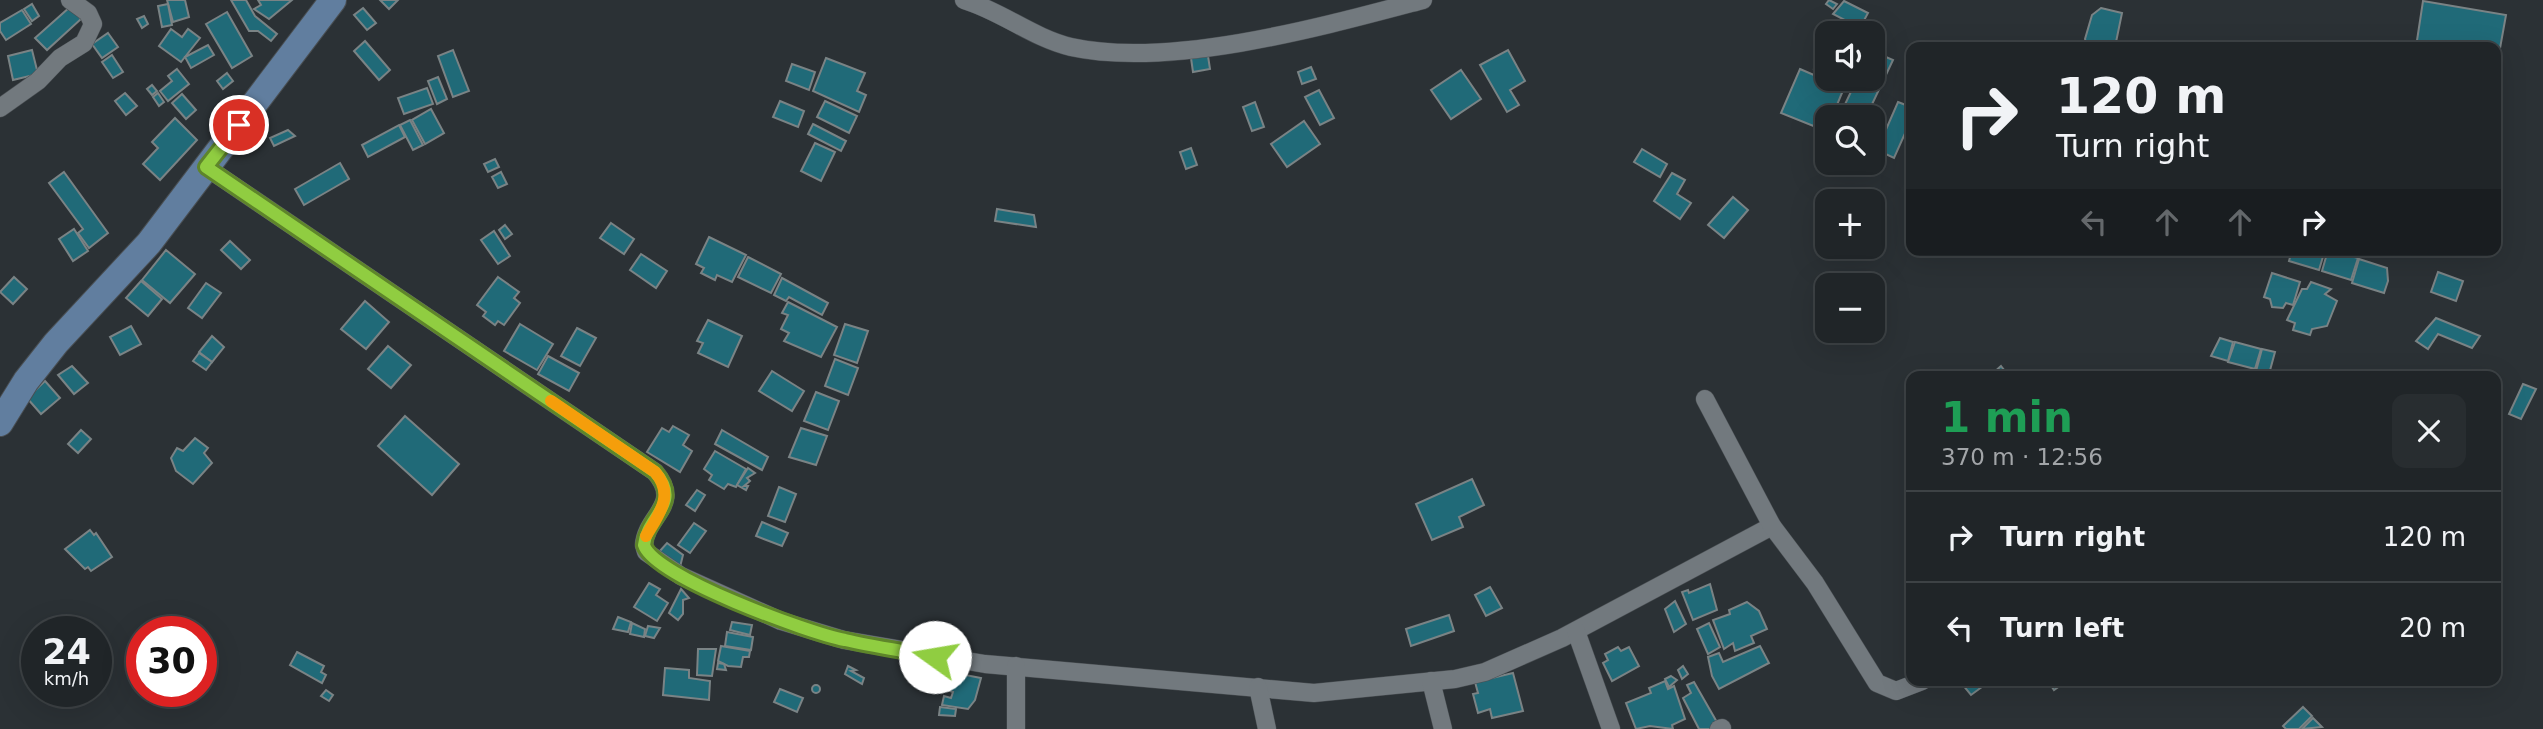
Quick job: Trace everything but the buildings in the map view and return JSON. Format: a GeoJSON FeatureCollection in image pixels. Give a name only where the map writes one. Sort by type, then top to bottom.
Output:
{"type":"FeatureCollection","features":[{"type":"Feature","properties":{"kind":"street"},"geometry":{"type":"LineString","coordinates":[[0,108],[38,81],[60,58],[83,43],[93,24],[88,13],[70,0]]}},
{"type":"Feature","properties":{"kind":"street"},"geometry":{"type":"LineString","coordinates":[[0,424],[26,381],[56,343],[149,243],[333,0]]}},
{"type":"Feature","properties":{"kind":"street"},"geometry":{"type":"LineString","coordinates":[[964,0],[1070,47],[1125,53],[1195,48],[1310,30],[1423,0]]}},
{"type":"Feature","properties":{"kind":"street"},"geometry":{"type":"LineString","coordinates":[[206,167],[655,472],[666,490],[666,499],[644,545],[646,552],[681,576],[781,621],[844,640],[935,657],[1314,693],[1431,681],[1485,673],[1576,631],[1772,526]]}},
{"type":"Feature","properties":{"kind":"street"},"geometry":{"type":"LineString","coordinates":[[1705,399],[1772,526],[1815,583],[1877,684],[1896,691],[1909,686]]}},
{"type":"Feature","properties":{"kind":"street"},"geometry":{"type":"LineString","coordinates":[[1576,631],[1611,729]]}},
{"type":"Feature","properties":{"kind":"street"},"geometry":{"type":"LineString","coordinates":[[1016,666],[1016,729]]}},
{"type":"Feature","properties":{"kind":"street"},"geometry":{"type":"LineString","coordinates":[[1431,681],[1443,729]]}},
{"type":"Feature","properties":{"kind":"street"},"geometry":{"type":"LineString","coordinates":[[1258,687],[1267,729]]}},
{"type":"Feature","properties":{"kind":"slow traffic"},"geometry":{"type":"LineString","coordinates":[[551,401],[655,472],[662,480],[666,499],[646,536]]}},
{"type":"Feature","properties":{"kind":"route"},"geometry":{"type":"LineString","coordinates":[[239,125],[206,167],[655,472],[662,480],[666,499],[644,538],[646,552],[681,576],[781,621],[844,640],[935,657]]}}]}
